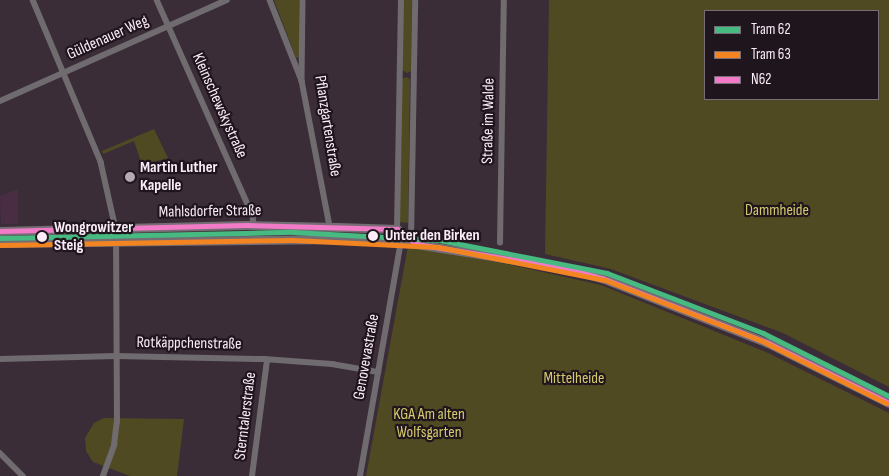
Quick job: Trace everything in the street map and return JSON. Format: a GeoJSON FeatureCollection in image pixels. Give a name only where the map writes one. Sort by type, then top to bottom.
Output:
{"type":"FeatureCollection","features":[{"type":"Feature","properties":{"kind":"main road","name":"Mahlsdorfer Straße"},"geometry":{"type":"LineString","coordinates":[[0,231],[254,225],[330,226],[397,229],[413,242]]}},
{"type":"Feature","properties":{"kind":"main road"},"geometry":{"type":"LineString","coordinates":[[116,229],[116,240]]}},
{"type":"Feature","properties":{"kind":"main road","name":"Mahlsdorfer Straße"},"geometry":{"type":"LineString","coordinates":[[0,243],[296,238],[413,242],[593,275],[768,343],[889,403]]}},
{"type":"Feature","properties":{"kind":"street"},"geometry":{"type":"LineString","coordinates":[[32,0],[101,162],[116,229]]}},
{"type":"Feature","properties":{"kind":"street","name":"Kleinschewskystraße"},"geometry":{"type":"LineString","coordinates":[[157,0],[253,216],[254,225]]}},
{"type":"Feature","properties":{"kind":"street","name":"Güldenauer Weg"},"geometry":{"type":"LineString","coordinates":[[0,100],[227,0]]}},
{"type":"Feature","properties":{"kind":"street"},"geometry":{"type":"LineString","coordinates":[[270,0],[302,82]]}},
{"type":"Feature","properties":{"kind":"street","name":"Pflanzgartenstraße"},"geometry":{"type":"LineString","coordinates":[[303,0],[302,82],[330,226]]}},
{"type":"Feature","properties":{"kind":"street"},"geometry":{"type":"LineString","coordinates":[[397,229],[401,0]]}},
{"type":"Feature","properties":{"kind":"street"},"geometry":{"type":"LineString","coordinates":[[413,242],[415,0]]}},
{"type":"Feature","properties":{"kind":"street","name":"Straße im Walde"},"geometry":{"type":"LineString","coordinates":[[500,242],[504,0]]}},
{"type":"Feature","properties":{"kind":"street","name":"Genovevastraße"},"geometry":{"type":"LineString","coordinates":[[360,476],[399,242],[397,229]]}},
{"type":"Feature","properties":{"kind":"street"},"geometry":{"type":"LineString","coordinates":[[103,476],[115,435],[116,240]]}},
{"type":"Feature","properties":{"kind":"street","name":"Rotkäppchenstraße"},"geometry":{"type":"LineString","coordinates":[[0,359],[116,356],[267,360],[332,364],[378,372]]}},
{"type":"Feature","properties":{"kind":"street","name":"Sterntalerstraße"},"geometry":{"type":"LineString","coordinates":[[252,476],[267,360]]}},
{"type":"Feature","properties":{"kind":"street"},"geometry":{"type":"LineString","coordinates":[[0,453],[24,476]]}},
{"type":"Feature","properties":{"kind":"shaded area"},"geometry":{"type":"Polygon","coordinates":[[[18,189],[18,224],[1,224],[0,196],[18,189]]]}},
{"type":"Feature","properties":{"kind":"green space"},"geometry":{"type":"Polygon","coordinates":[[[274,0],[299,0],[300,57],[296,58],[274,0]]]}},
{"type":"Feature","properties":{"kind":"green space"},"geometry":{"type":"Polygon","coordinates":[[[403,0],[412,0],[411,71],[407,73],[402,70],[403,0]]]}},
{"type":"Feature","properties":{"kind":"green space","name":"Dammheide"},"geometry":{"type":"Polygon","coordinates":[[[549,0],[889,0],[889,387],[783,333],[611,269],[545,254],[549,0]]]}},
{"type":"Feature","properties":{"kind":"green space"},"geometry":{"type":"Polygon","coordinates":[[[406,77],[410,79],[408,223],[399,222],[402,79],[406,77]]]}},
{"type":"Feature","properties":{"kind":"green space"},"geometry":{"type":"Polygon","coordinates":[[[154,129],[168,158],[142,165],[134,141],[103,154],[102,151],[154,129]]]}},
{"type":"Feature","properties":{"kind":"green space","name":"Mittelheide"},"geometry":{"type":"Polygon","coordinates":[[[408,246],[507,264],[601,285],[766,352],[889,413],[889,476],[366,476],[408,246]]]}},
{"type":"Feature","properties":{"kind":"green space"},"geometry":{"type":"Polygon","coordinates":[[[104,418],[184,419],[177,476],[130,476],[93,462],[86,451],[85,438],[94,423],[104,418]]]}},
{"type":"Feature","properties":{"kind":"tram line","name":"62"},"geometry":{"type":"LineString","coordinates":[[0,238],[293,232],[439,240],[607,273],[763,333],[889,396]]}},
{"type":"Feature","properties":{"kind":"tram line","name":"63"},"geometry":{"type":"LineString","coordinates":[[0,245],[293,240],[438,247],[605,280],[760,340],[886,403]]}},
{"type":"Feature","properties":{"kind":"transit line","name":"N62"},"geometry":{"type":"LineString","coordinates":[[0,231],[246,225],[397,229],[416,244],[566,268],[602,278],[768,343],[889,403]]}},
{"type":"Feature","properties":{"kind":"place","name":"Martin Luther Kapelle"},"geometry":{"type":"Point","coordinates":[130,177]}},
{"type":"Feature","properties":{"kind":"place","name":"Unter den Birken"},"geometry":{"type":"Point","coordinates":[373,236]}},
{"type":"Feature","properties":{"kind":"place","name":"Wongrowitzer Steig"},"geometry":{"type":"Point","coordinates":[42,237]}},
{"type":"Feature","properties":{"kind":"park label","name":"KGA Am alten Wolfsgarten"},"geometry":{"type":"Point","coordinates":[429,424]}}]}
